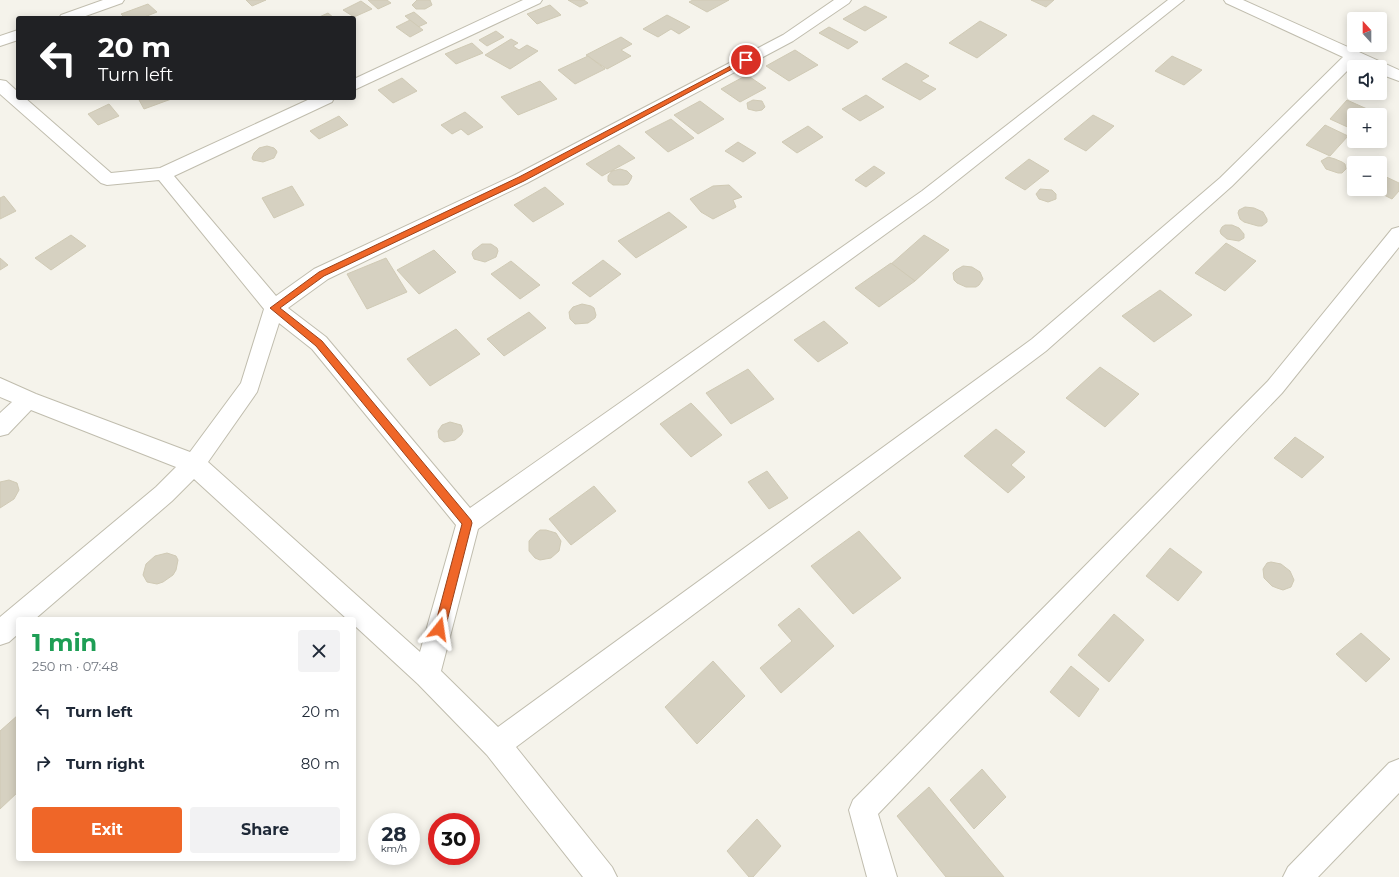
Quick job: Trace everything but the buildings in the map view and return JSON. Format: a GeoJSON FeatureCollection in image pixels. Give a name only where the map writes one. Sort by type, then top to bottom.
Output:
{"type":"FeatureCollection","features":[{"type":"Feature","properties":{"kind":"street"},"geometry":{"type":"LineString","coordinates":[[72,16],[116,0]]}},
{"type":"Feature","properties":{"kind":"street"},"geometry":{"type":"LineString","coordinates":[[356,84],[535,0]]}},
{"type":"Feature","properties":{"kind":"street"},"geometry":{"type":"LineString","coordinates":[[19,617],[164,494],[194,464],[250,386],[274,308],[321,274],[521,179],[788,38],[844,0]]}},
{"type":"Feature","properties":{"kind":"street"},"geometry":{"type":"LineString","coordinates":[[427,675],[468,523],[928,195],[1177,0]]}},
{"type":"Feature","properties":{"kind":"street"},"geometry":{"type":"LineString","coordinates":[[1231,0],[1362,60]]}},
{"type":"Feature","properties":{"kind":"street"},"geometry":{"type":"LineString","coordinates":[[0,41],[16,36]]}},
{"type":"Feature","properties":{"kind":"street"},"geometry":{"type":"LineString","coordinates":[[497,746],[1039,345],[1226,182],[1353,56]]}},
{"type":"Feature","properties":{"kind":"street"},"geometry":{"type":"LineString","coordinates":[[1387,71],[1399,76]]}},
{"type":"Feature","properties":{"kind":"street"},"geometry":{"type":"LineString","coordinates":[[0,84],[16,98]]}},
{"type":"Feature","properties":{"kind":"street"},"geometry":{"type":"LineString","coordinates":[[18,100],[107,178],[163,174],[322,100]]}},
{"type":"Feature","properties":{"kind":"street"},"geometry":{"type":"LineString","coordinates":[[163,174],[274,308],[319,343],[468,523]]}},
{"type":"Feature","properties":{"kind":"street"},"geometry":{"type":"LineString","coordinates":[[882,877],[863,810],[1275,387],[1399,234]]}},
{"type":"Feature","properties":{"kind":"street"},"geometry":{"type":"LineString","coordinates":[[0,387],[28,400],[194,464],[427,675],[497,746],[602,877]]}},
{"type":"Feature","properties":{"kind":"street"},"geometry":{"type":"LineString","coordinates":[[0,427],[28,400]]}},
{"type":"Feature","properties":{"kind":"street"},"geometry":{"type":"LineString","coordinates":[[0,633],[16,619]]}},
{"type":"Feature","properties":{"kind":"street"},"geometry":{"type":"LineString","coordinates":[[1298,877],[1399,773]]}},
{"type":"Feature","properties":{"kind":"route"},"geometry":{"type":"LineString","coordinates":[[439,629],[468,523],[319,343],[274,308],[321,274],[521,179],[746,60]]}}]}
